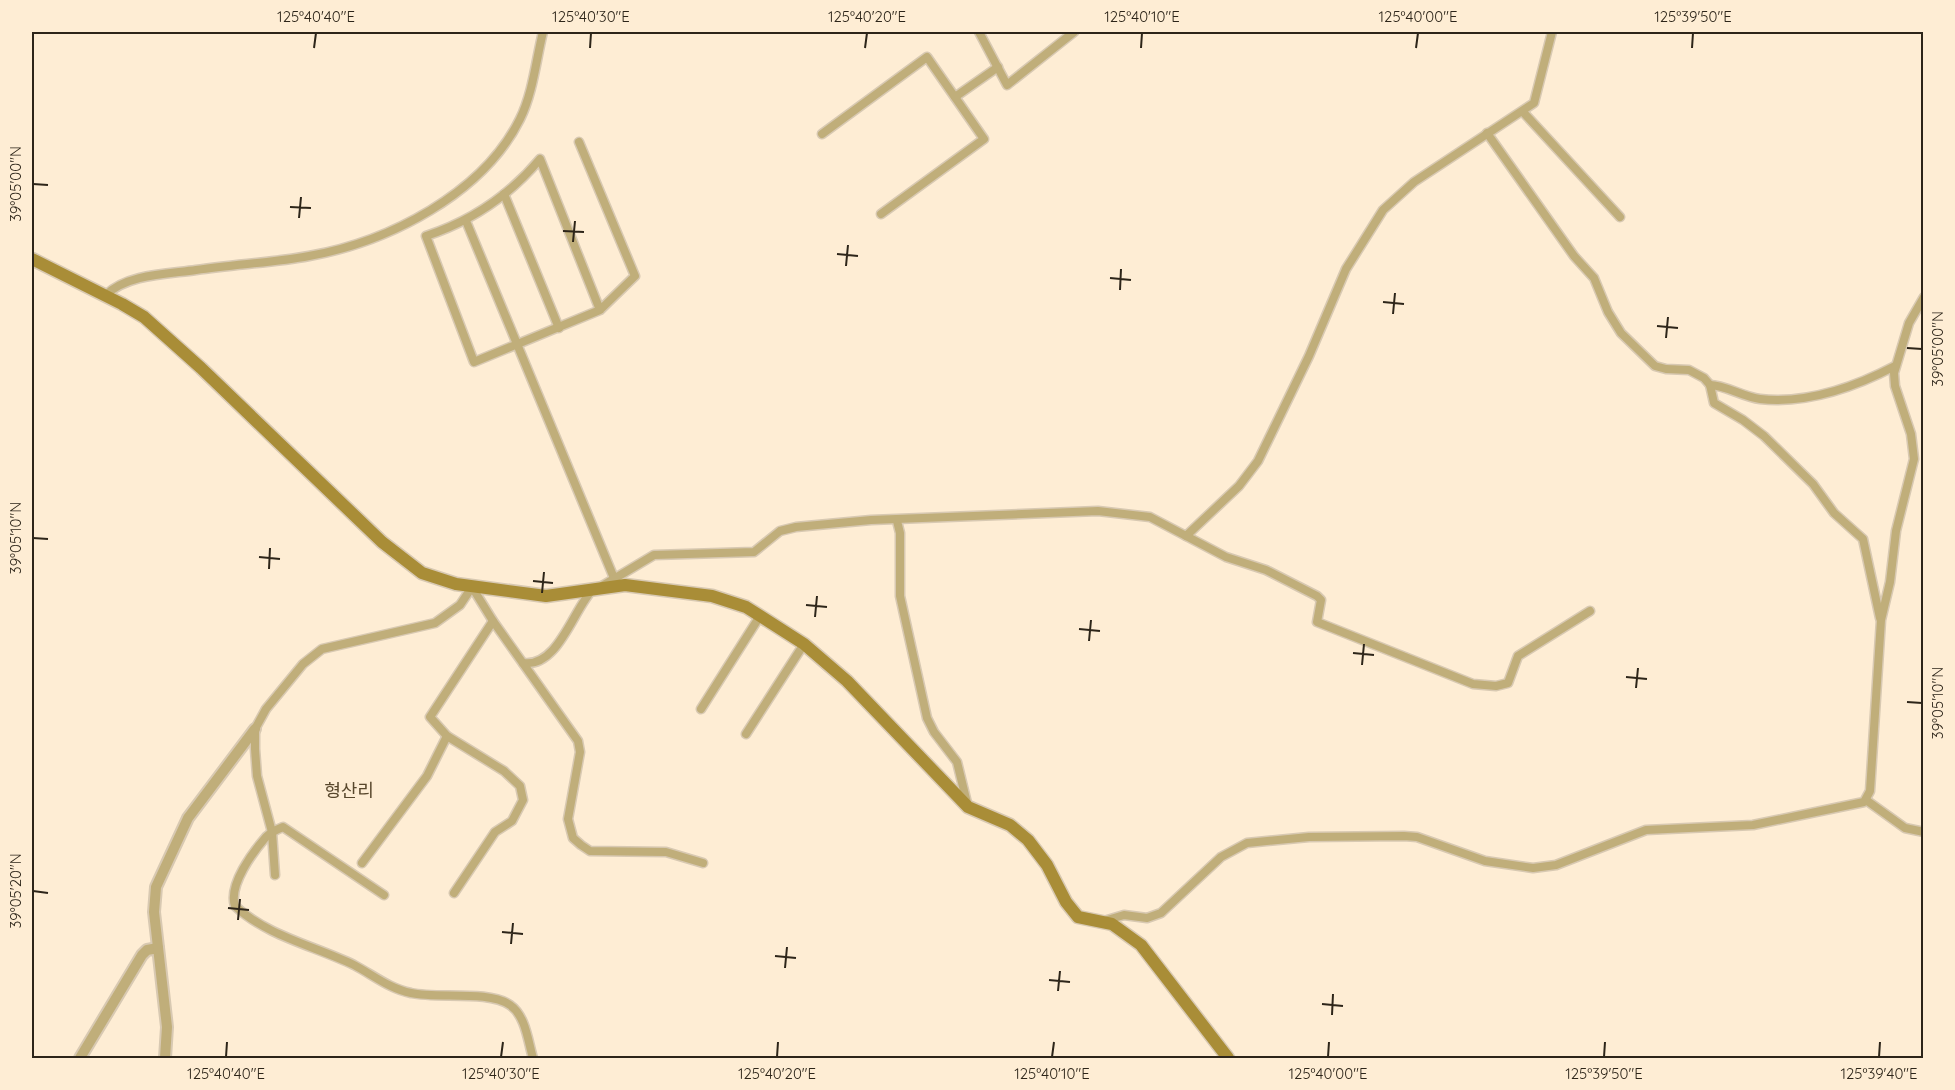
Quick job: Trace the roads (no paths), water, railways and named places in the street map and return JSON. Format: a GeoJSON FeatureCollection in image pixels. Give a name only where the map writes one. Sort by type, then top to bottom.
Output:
{"type":"FeatureCollection","features":[{"type":"Feature","properties":{"kind":"main road"},"geometry":{"type":"LineString","coordinates":[[32,260],[106,295],[144,317],[399,556],[429,576],[472,586],[555,596],[598,587],[625,585],[712,596],[736,603],[804,644],[847,681],[968,807],[1017,829],[1047,865],[1074,912],[1083,920],[1119,927],[1141,945],[1228,1059]]}},
{"type":"Feature","properties":{"kind":"street"},"geometry":{"type":"LineString","coordinates":[[106,295],[119,285],[152,277],[325,252],[368,238],[435,209],[464,188],[514,130],[525,103],[543,32]]}},
{"type":"Feature","properties":{"kind":"street"},"geometry":{"type":"LineString","coordinates":[[979,32],[1007,85],[1074,32]]}},
{"type":"Feature","properties":{"kind":"street"},"geometry":{"type":"LineString","coordinates":[[1186,536],[1239,486],[1258,461],[1309,356],[1346,269],[1368,230],[1383,210],[1414,182],[1533,103],[1552,32]]}},
{"type":"Feature","properties":{"kind":"street"},"geometry":{"type":"LineString","coordinates":[[822,134],[927,57],[984,139],[881,214]]}},
{"type":"Feature","properties":{"kind":"street"},"geometry":{"type":"LineString","coordinates":[[955,97],[998,67]]}},
{"type":"Feature","properties":{"kind":"street"},"geometry":{"type":"LineString","coordinates":[[1522,112],[1620,217]]}},
{"type":"Feature","properties":{"kind":"street"},"geometry":{"type":"LineString","coordinates":[[1487,133],[1574,256],[1594,279],[1608,312],[1622,333],[1655,366],[1689,370],[1704,378],[1710,386],[1714,403],[1764,436],[1813,484],[1834,513],[1863,539],[1881,620]]}},
{"type":"Feature","properties":{"kind":"street"},"geometry":{"type":"LineString","coordinates":[[579,142],[635,276],[600,310],[474,362],[426,236],[466,221],[504,194],[540,159],[600,310]]}},
{"type":"Feature","properties":{"kind":"street"},"geometry":{"type":"LineString","coordinates":[[504,194],[559,328]]}},
{"type":"Feature","properties":{"kind":"street"},"geometry":{"type":"LineString","coordinates":[[466,221],[614,578]]}},
{"type":"Feature","properties":{"kind":"street"},"geometry":{"type":"LineString","coordinates":[[1100,922],[1124,915],[1147,918],[1161,914],[1227,852],[1255,841],[1331,836],[1417,837],[1485,861],[1533,868],[1556,865],[1646,830],[1753,825],[1860,804],[1866,800],[1870,791],[1872,767],[1881,620],[1890,582],[1896,531],[1914,459],[1911,434],[1893,379],[1909,323],[1923,297]]}},
{"type":"Feature","properties":{"kind":"street"},"geometry":{"type":"LineString","coordinates":[[1710,386],[1719,386],[1746,397],[1786,399],[1840,389],[1895,366]]}},
{"type":"Feature","properties":{"kind":"street"},"geometry":{"type":"LineString","coordinates":[[524,663],[533,664],[544,659],[560,642],[581,601],[598,587],[654,555],[663,553],[746,554],[760,549],[786,528],[872,520],[897,521],[1058,511],[1106,512],[1150,517],[1226,557],[1266,570],[1317,596],[1321,600],[1317,622],[1473,684],[1496,686],[1508,683],[1518,656],[1590,611]]}},
{"type":"Feature","properties":{"kind":"street"},"geometry":{"type":"LineString","coordinates":[[897,521],[900,533],[900,596],[927,718],[934,732],[957,762],[968,807]]}},
{"type":"Feature","properties":{"kind":"street"},"geometry":{"type":"LineString","coordinates":[[165,1059],[167,1027],[154,897],[168,856],[188,818],[255,729],[266,709],[303,664],[322,650],[435,623],[460,605],[472,586],[493,621],[578,741],[580,752],[568,819],[573,838],[590,851],[666,852],[703,862]]}},
{"type":"Feature","properties":{"kind":"street"},"geometry":{"type":"LineString","coordinates":[[701,709],[759,616]]}},
{"type":"Feature","properties":{"kind":"street"},"geometry":{"type":"LineString","coordinates":[[454,893],[495,832],[512,821],[523,800],[520,786],[504,771],[447,736],[430,717],[493,621]]}},
{"type":"Feature","properties":{"kind":"street"},"geometry":{"type":"LineString","coordinates":[[746,734],[804,644]]}},
{"type":"Feature","properties":{"kind":"street"},"geometry":{"type":"LineString","coordinates":[[255,729],[257,776],[272,832],[275,875]]}},
{"type":"Feature","properties":{"kind":"street"},"geometry":{"type":"LineString","coordinates":[[362,863],[426,777],[447,736]]}},
{"type":"Feature","properties":{"kind":"street"},"geometry":{"type":"LineString","coordinates":[[1866,800],[1905,828],[1923,832]]}},
{"type":"Feature","properties":{"kind":"street"},"geometry":{"type":"LineString","coordinates":[[384,895],[283,827],[272,832],[250,860],[235,887],[233,900],[239,909],[261,923],[354,965],[401,990],[426,995],[493,999],[508,1004],[520,1016],[533,1059]]}},
{"type":"Feature","properties":{"kind":"street"},"geometry":{"type":"LineString","coordinates":[[80,1059],[142,955],[147,950],[158,948]]}},
{"type":"Feature","properties":{"kind":"district","name":"형산리"},"geometry":{"type":"Point","coordinates":[349,791]}}]}
